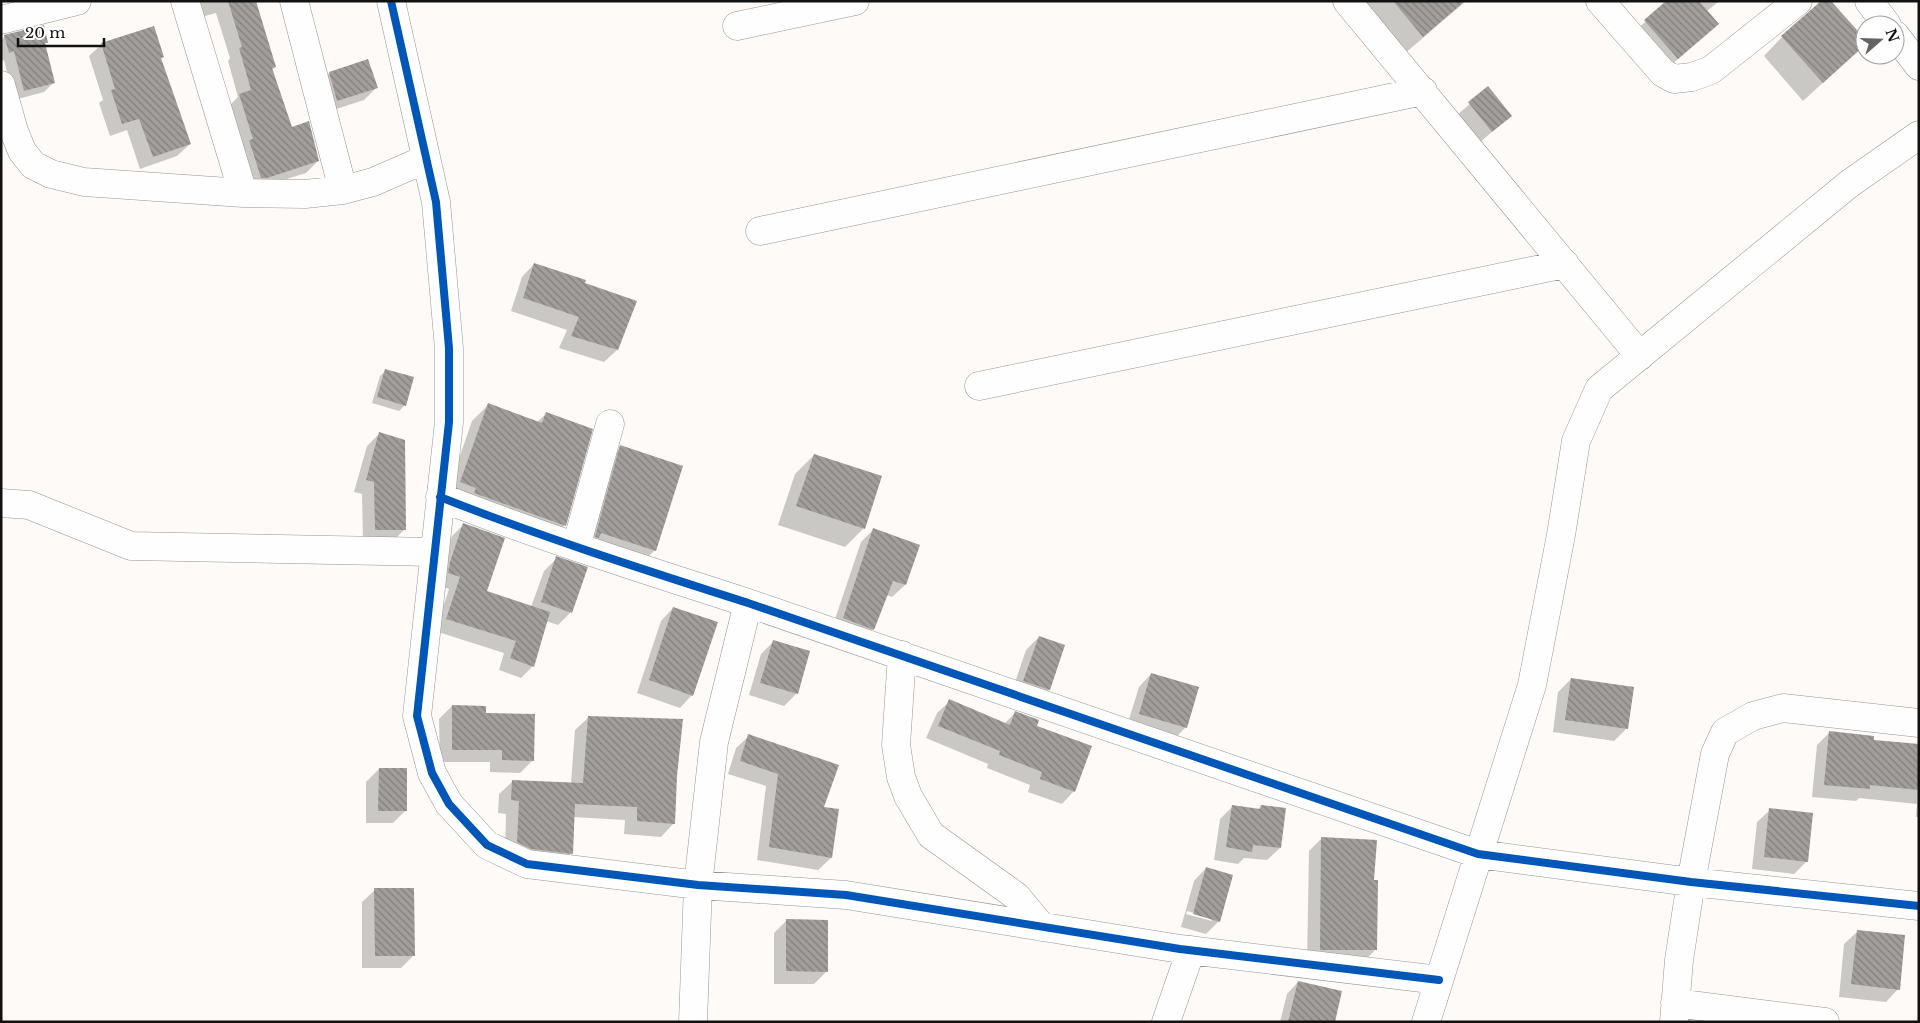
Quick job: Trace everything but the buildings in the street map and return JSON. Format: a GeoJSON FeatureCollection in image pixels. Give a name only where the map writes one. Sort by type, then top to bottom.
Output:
{"type":"FeatureCollection","features":[{"type":"Feature","properties":{"kind":"street"},"geometry":{"type":"LineString","coordinates":[[1,20],[77,1]]}},
{"type":"Feature","properties":{"kind":"street"},"geometry":{"type":"LineString","coordinates":[[185,1],[243,193]]}},
{"type":"Feature","properties":{"kind":"street"},"geometry":{"type":"LineString","coordinates":[[294,1],[344,190]]}},
{"type":"Feature","properties":{"kind":"street"},"geometry":{"type":"LineString","coordinates":[[391,1],[436,202],[448,348],[449,422],[417,716],[432,773],[449,804],[487,845],[527,864],[698,885],[846,895],[1190,950],[1439,980]]}},
{"type":"Feature","properties":{"kind":"street"},"geometry":{"type":"LineString","coordinates":[[737,26],[855,1]]}},
{"type":"Feature","properties":{"kind":"street"},"geometry":{"type":"LineString","coordinates":[[1347,1],[1640,356]]}},
{"type":"Feature","properties":{"kind":"street"},"geometry":{"type":"LineString","coordinates":[[1600,1],[1663,73],[1674,79],[1692,77],[1711,70],[1798,1]]}},
{"type":"Feature","properties":{"kind":"street"},"geometry":{"type":"LineString","coordinates":[[1869,1],[1880,15]]}},
{"type":"Feature","properties":{"kind":"street"},"geometry":{"type":"LineString","coordinates":[[1905,48],[1919,66]]}},
{"type":"Feature","properties":{"kind":"street"},"geometry":{"type":"LineString","coordinates":[[1,85],[14,131],[22,151],[34,165],[51,174],[84,182],[243,193],[305,194],[344,190],[373,182],[426,159]]}},
{"type":"Feature","properties":{"kind":"street"},"geometry":{"type":"LineString","coordinates":[[760,231],[1422,91]]}},
{"type":"Feature","properties":{"kind":"street"},"geometry":{"type":"LineString","coordinates":[[1426,1022],[1532,685],[1561,535],[1576,441],[1599,389],[1849,184],[1919,134]]}},
{"type":"Feature","properties":{"kind":"street"},"geometry":{"type":"LineString","coordinates":[[979,386],[1565,264]]}},
{"type":"Feature","properties":{"kind":"street"},"geometry":{"type":"LineString","coordinates":[[576,547],[610,424]]}},
{"type":"Feature","properties":{"kind":"street"},"geometry":{"type":"LineString","coordinates":[[440,497],[576,547],[748,602],[1478,854],[1691,882],[1919,906]]}},
{"type":"Feature","properties":{"kind":"street"},"geometry":{"type":"LineString","coordinates":[[1,503],[29,505],[131,546],[434,552]]}},
{"type":"Feature","properties":{"kind":"street"},"geometry":{"type":"LineString","coordinates":[[693,1022],[698,885],[714,742],[748,602]]}},
{"type":"Feature","properties":{"kind":"street"},"geometry":{"type":"LineString","coordinates":[[902,655],[896,745],[900,777],[908,796],[931,835],[1016,896],[1042,927]]}},
{"type":"Feature","properties":{"kind":"street"},"geometry":{"type":"LineString","coordinates":[[1825,1022],[1674,1012],[1679,960],[1691,882],[1714,754],[1725,732],[1753,716],[1783,708],[1919,723]]}},
{"type":"Feature","properties":{"kind":"street"},"geometry":{"type":"LineString","coordinates":[[1166,1022],[1190,950]]}},
{"type":"Feature","properties":{"kind":"cycle path"},"geometry":{"type":"LineString","coordinates":[[391,1],[436,202],[449,348],[449,422],[417,716],[432,773],[449,804],[487,845],[527,864],[698,885],[846,895],[1180,949],[1439,980]]}},
{"type":"Feature","properties":{"kind":"cycle path"},"geometry":{"type":"LineString","coordinates":[[440,497],[632,566],[748,603],[1478,854],[1691,882],[1919,906]]}}]}
